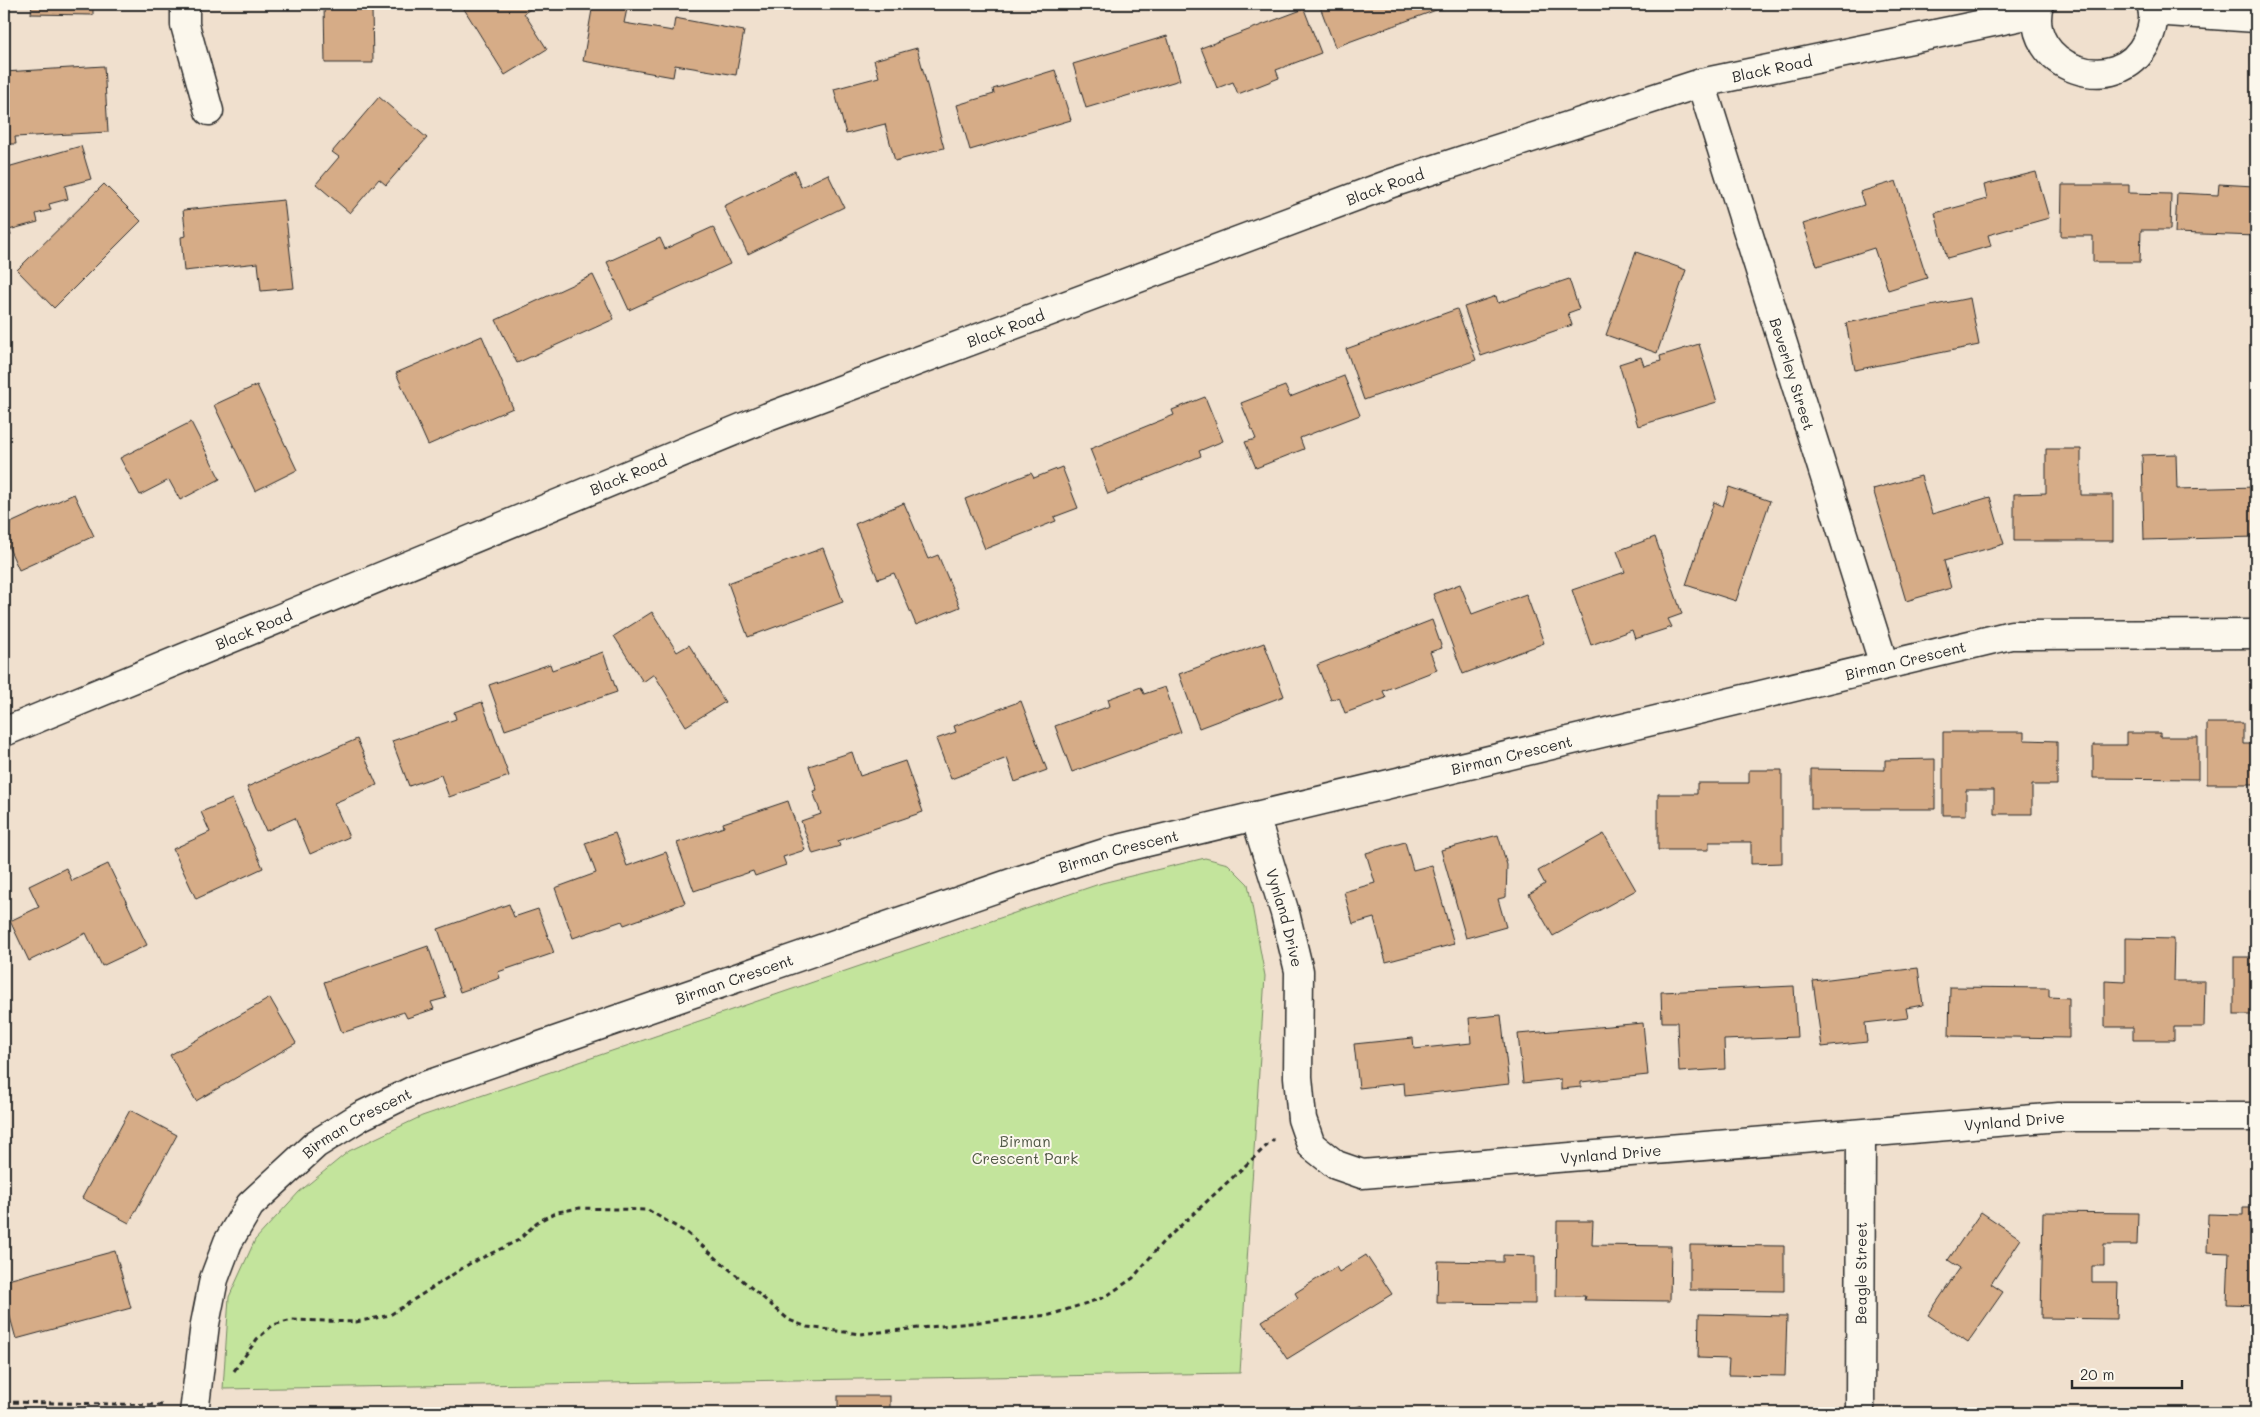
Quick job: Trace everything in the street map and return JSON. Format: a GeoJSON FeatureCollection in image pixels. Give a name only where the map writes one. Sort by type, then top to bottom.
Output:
{"type":"FeatureCollection","features":[{"type":"Feature","properties":{"kind":"street"},"geometry":{"type":"LineString","coordinates":[[184,4],[185,25],[209,111]]}},
{"type":"Feature","properties":{"kind":"street"},"geometry":{"type":"LineString","coordinates":[[2038,8],[2040,36],[2050,53],[2073,70],[2093,74],[2110,72],[2129,63],[2143,49],[2152,31],[2152,7],[2256,18]]}},
{"type":"Feature","properties":{"kind":"street","name":"Black Road"},"geometry":{"type":"LineString","coordinates":[[4,732],[768,417],[1392,183],[1700,83],[2038,8]]}},
{"type":"Feature","properties":{"kind":"street","name":"Beverley Street"},"geometry":{"type":"LineString","coordinates":[[1700,83],[1884,665]]}},
{"type":"Feature","properties":{"kind":"street","name":"Birman Crescent"},"geometry":{"type":"LineString","coordinates":[[194,1409],[214,1279],[228,1242],[250,1205],[316,1144],[361,1116],[416,1089],[1020,880],[1114,850],[2011,635],[2256,634]]}},
{"type":"Feature","properties":{"kind":"street","name":"Vynland Drive"},"geometry":{"type":"LineString","coordinates":[[1255,816],[1285,913],[1299,971],[1298,1077],[1302,1119],[1311,1145],[1336,1165],[1362,1174],[2058,1117],[2256,1116]]}},
{"type":"Feature","properties":{"kind":"street","name":"Beagle Street"},"geometry":{"type":"LineString","coordinates":[[1860,1413],[1861,1134]]}},
{"type":"Feature","properties":{"kind":"path"},"geometry":{"type":"LineString","coordinates":[[232,1374],[257,1339],[273,1325],[292,1320],[356,1322],[390,1316],[469,1264],[519,1240],[537,1222],[557,1212],[580,1208],[648,1210],[687,1233],[789,1320],[807,1327],[860,1334],[1050,1315],[1104,1297],[1133,1278],[1162,1243],[1279,1134],[1302,1119]]}},
{"type":"Feature","properties":{"kind":"path"},"geometry":{"type":"LineString","coordinates":[[4,1402],[194,1409]]}},
{"type":"Feature","properties":{"kind":"green space","name":"Birman Crescent Park"},"geometry":{"type":"Polygon","coordinates":[[[1205,858],[1228,864],[1248,884],[1265,976],[1240,1373],[223,1389],[229,1297],[255,1240],[299,1192],[349,1151],[422,1116],[1102,883],[1205,858]]]}},
{"type":"Feature","properties":{"kind":"building"},"geometry":{"type":"Polygon","coordinates":[[[32,4],[93,4],[93,15],[31,14],[32,4]]]}},
{"type":"Feature","properties":{"kind":"building"},"geometry":{"type":"Polygon","coordinates":[[[324,4],[388,4],[388,10],[372,10],[373,63],[325,63],[324,4]]]}},
{"type":"Feature","properties":{"kind":"building"},"geometry":{"type":"Polygon","coordinates":[[[461,4],[539,4],[524,13],[547,49],[505,75],[461,4]]]}},
{"type":"Feature","properties":{"kind":"building"},"geometry":{"type":"Polygon","coordinates":[[[593,4],[628,4],[624,23],[673,31],[675,18],[744,31],[736,75],[675,65],[673,77],[583,61],[593,4]]]}},
{"type":"Feature","properties":{"kind":"building"},"geometry":{"type":"Polygon","coordinates":[[[1319,4],[1437,4],[1439,9],[1335,47],[1319,4]]]}},
{"type":"Feature","properties":{"kind":"building"},"geometry":{"type":"Polygon","coordinates":[[[1304,9],[1321,53],[1276,70],[1279,78],[1238,94],[1233,82],[1217,88],[1201,48],[1304,9]]]}},
{"type":"Feature","properties":{"kind":"building"},"geometry":{"type":"Polygon","coordinates":[[[1167,36],[1180,80],[1086,108],[1073,64],[1167,36]]]}},
{"type":"Feature","properties":{"kind":"building"},"geometry":{"type":"Polygon","coordinates":[[[917,48],[944,148],[895,161],[885,124],[846,134],[834,89],[879,77],[874,60],[917,48]]]}},
{"type":"Feature","properties":{"kind":"building"},"geometry":{"type":"Polygon","coordinates":[[[104,66],[108,132],[15,137],[16,144],[4,144],[4,72],[104,66]]]}},
{"type":"Feature","properties":{"kind":"building"},"geometry":{"type":"Polygon","coordinates":[[[1055,70],[1071,120],[970,150],[957,105],[994,94],[993,89],[1055,70]]]}},
{"type":"Feature","properties":{"kind":"building"},"geometry":{"type":"Polygon","coordinates":[[[379,97],[427,138],[386,185],[379,179],[350,213],[316,184],[339,157],[332,152],[379,97]]]}},
{"type":"Feature","properties":{"kind":"building"},"geometry":{"type":"Polygon","coordinates":[[[81,146],[91,179],[65,186],[68,199],[49,204],[51,210],[36,214],[38,222],[9,230],[11,235],[4,237],[4,168],[81,146]]]}},
{"type":"Feature","properties":{"kind":"building"},"geometry":{"type":"Polygon","coordinates":[[[795,171],[801,187],[828,174],[844,207],[748,254],[724,206],[795,171]]]}},
{"type":"Feature","properties":{"kind":"building"},"geometry":{"type":"Polygon","coordinates":[[[2036,172],[2049,218],[1988,235],[1991,246],[1947,258],[1935,213],[1987,199],[1984,185],[2036,172]]]}},
{"type":"Feature","properties":{"kind":"building"},"geometry":{"type":"Polygon","coordinates":[[[1896,181],[1927,278],[1888,290],[1874,248],[1817,266],[1803,224],[1864,205],[1860,192],[1896,181]]]}},
{"type":"Feature","properties":{"kind":"building"},"geometry":{"type":"Polygon","coordinates":[[[104,184],[141,221],[54,308],[17,270],[104,184]]]}},
{"type":"Feature","properties":{"kind":"building"},"geometry":{"type":"Polygon","coordinates":[[[2219,184],[2254,186],[2253,193],[2256,193],[2256,236],[2175,233],[2177,193],[2218,195],[2219,184]]]}},
{"type":"Feature","properties":{"kind":"building"},"geometry":{"type":"Polygon","coordinates":[[[2062,185],[2129,185],[2129,193],[2171,194],[2170,230],[2141,230],[2140,262],[2093,262],[2093,236],[2061,236],[2062,185]]]}},
{"type":"Feature","properties":{"kind":"building"},"geometry":{"type":"Polygon","coordinates":[[[284,200],[294,288],[261,291],[258,263],[184,271],[181,237],[186,236],[183,210],[284,200]]]}},
{"type":"Feature","properties":{"kind":"building"},"geometry":{"type":"Polygon","coordinates":[[[713,227],[730,264],[629,310],[607,262],[660,238],[665,249],[713,227]]]}},
{"type":"Feature","properties":{"kind":"building"},"geometry":{"type":"Polygon","coordinates":[[[1636,252],[1686,270],[1657,353],[1606,335],[1636,252]]]}},
{"type":"Feature","properties":{"kind":"building"},"geometry":{"type":"Polygon","coordinates":[[[593,275],[614,319],[517,363],[496,320],[593,275]]]}},
{"type":"Feature","properties":{"kind":"building"},"geometry":{"type":"Polygon","coordinates":[[[1569,279],[1579,309],[1568,313],[1572,325],[1481,356],[1464,307],[1496,296],[1498,303],[1569,279]]]}},
{"type":"Feature","properties":{"kind":"building"},"geometry":{"type":"Polygon","coordinates":[[[1970,298],[1979,345],[1855,370],[1846,323],[1970,298]]]}},
{"type":"Feature","properties":{"kind":"building"},"geometry":{"type":"Polygon","coordinates":[[[1457,309],[1476,360],[1364,400],[1346,349],[1457,309]]]}},
{"type":"Feature","properties":{"kind":"building"},"geometry":{"type":"Polygon","coordinates":[[[482,336],[513,408],[428,445],[396,373],[482,336]]]}},
{"type":"Feature","properties":{"kind":"building"},"geometry":{"type":"Polygon","coordinates":[[[1699,344],[1717,402],[1638,426],[1619,364],[1641,357],[1644,366],[1661,361],[1660,356],[1699,344]]]}},
{"type":"Feature","properties":{"kind":"building"},"geometry":{"type":"Polygon","coordinates":[[[1344,376],[1360,415],[1300,438],[1304,449],[1256,468],[1245,442],[1256,439],[1241,403],[1285,386],[1290,397],[1344,376]]]}},
{"type":"Feature","properties":{"kind":"building"},"geometry":{"type":"Polygon","coordinates":[[[257,385],[297,470],[255,491],[214,405],[257,385]]]}},
{"type":"Feature","properties":{"kind":"building"},"geometry":{"type":"Polygon","coordinates":[[[1205,397],[1223,441],[1199,451],[1201,456],[1108,494],[1090,449],[1174,415],[1172,410],[1205,397]]]}},
{"type":"Feature","properties":{"kind":"building"},"geometry":{"type":"Polygon","coordinates":[[[191,422],[220,479],[180,500],[169,480],[140,495],[120,458],[191,422]]]}},
{"type":"Feature","properties":{"kind":"building"},"geometry":{"type":"Polygon","coordinates":[[[2046,449],[2081,449],[2081,495],[2113,495],[2113,541],[2014,541],[2014,494],[2046,493],[2046,449]]]}},
{"type":"Feature","properties":{"kind":"building"},"geometry":{"type":"Polygon","coordinates":[[[2176,454],[2177,489],[2256,487],[2256,537],[2144,540],[2142,455],[2176,454]]]}},
{"type":"Feature","properties":{"kind":"building"},"geometry":{"type":"Polygon","coordinates":[[[1062,467],[1078,508],[1054,517],[1056,521],[985,549],[965,499],[1031,473],[1034,478],[1062,467]]]}},
{"type":"Feature","properties":{"kind":"building"},"geometry":{"type":"Polygon","coordinates":[[[1921,476],[1932,514],[1990,497],[2004,544],[1944,561],[1951,588],[1906,601],[1873,489],[1921,476]]]}},
{"type":"Feature","properties":{"kind":"building"},"geometry":{"type":"Polygon","coordinates":[[[1729,487],[1770,501],[1736,601],[1686,585],[1714,502],[1723,506],[1729,487]]]}},
{"type":"Feature","properties":{"kind":"building"},"geometry":{"type":"Polygon","coordinates":[[[74,494],[94,536],[19,570],[4,537],[4,526],[74,494]]]}},
{"type":"Feature","properties":{"kind":"building"},"geometry":{"type":"Polygon","coordinates":[[[904,503],[928,559],[938,555],[960,607],[916,625],[894,573],[878,579],[855,524],[904,503]]]}},
{"type":"Feature","properties":{"kind":"building"},"geometry":{"type":"Polygon","coordinates":[[[1655,537],[1682,614],[1668,619],[1672,627],[1635,639],[1632,630],[1591,645],[1572,590],[1625,572],[1617,551],[1655,537]]]}},
{"type":"Feature","properties":{"kind":"building"},"geometry":{"type":"Polygon","coordinates":[[[823,548],[843,602],[748,637],[728,583],[823,548]]]}},
{"type":"Feature","properties":{"kind":"building"},"geometry":{"type":"Polygon","coordinates":[[[1460,584],[1472,614],[1526,594],[1544,643],[1463,674],[1433,594],[1460,584]]]}},
{"type":"Feature","properties":{"kind":"building"},"geometry":{"type":"Polygon","coordinates":[[[652,612],[677,652],[689,645],[725,702],[686,726],[654,674],[643,682],[614,636],[652,612]]]}},
{"type":"Feature","properties":{"kind":"building"},"geometry":{"type":"Polygon","coordinates":[[[1432,620],[1442,648],[1430,652],[1437,670],[1383,691],[1386,698],[1345,713],[1339,697],[1331,700],[1317,665],[1432,620]]]}},
{"type":"Feature","properties":{"kind":"building"},"geometry":{"type":"Polygon","coordinates":[[[1264,643],[1284,696],[1199,728],[1179,674],[1264,643]]]}},
{"type":"Feature","properties":{"kind":"building"},"geometry":{"type":"Polygon","coordinates":[[[603,652],[617,692],[505,730],[489,685],[550,664],[552,670],[603,652]]]}},
{"type":"Feature","properties":{"kind":"building"},"geometry":{"type":"Polygon","coordinates":[[[1141,687],[1144,694],[1165,687],[1181,732],[1072,772],[1055,726],[1110,706],[1108,699],[1141,687]]]}},
{"type":"Feature","properties":{"kind":"building"},"geometry":{"type":"Polygon","coordinates":[[[1021,701],[1047,770],[1015,782],[1007,758],[951,779],[936,739],[956,732],[954,726],[1021,701]]]}},
{"type":"Feature","properties":{"kind":"building"},"geometry":{"type":"Polygon","coordinates":[[[482,702],[509,776],[449,797],[441,775],[409,786],[392,741],[456,719],[454,712],[482,702]]]}},
{"type":"Feature","properties":{"kind":"building"},"geometry":{"type":"Polygon","coordinates":[[[2207,723],[2243,723],[2243,744],[2256,744],[2256,784],[2207,784],[2207,723]]]}},
{"type":"Feature","properties":{"kind":"building"},"geometry":{"type":"Polygon","coordinates":[[[1943,732],[2024,732],[2024,740],[2057,741],[2057,785],[2032,785],[2032,814],[1994,814],[1994,790],[1966,790],[1966,815],[1943,815],[1943,732]]]}},
{"type":"Feature","properties":{"kind":"building"},"geometry":{"type":"Polygon","coordinates":[[[2126,733],[2160,733],[2160,737],[2198,737],[2198,779],[2093,778],[2093,745],[2126,745],[2126,733]]]}},
{"type":"Feature","properties":{"kind":"building"},"geometry":{"type":"Polygon","coordinates":[[[357,739],[377,785],[334,803],[349,837],[310,854],[295,818],[266,831],[247,787],[357,739]]]}},
{"type":"Feature","properties":{"kind":"building"},"geometry":{"type":"Polygon","coordinates":[[[852,752],[860,776],[905,761],[923,812],[838,841],[840,846],[813,854],[801,821],[821,814],[813,791],[817,790],[809,766],[852,752]]]}},
{"type":"Feature","properties":{"kind":"building"},"geometry":{"type":"Polygon","coordinates":[[[1935,759],[1935,809],[1811,809],[1811,769],[1885,770],[1885,760],[1935,759]]]}},
{"type":"Feature","properties":{"kind":"building"},"geometry":{"type":"Polygon","coordinates":[[[1749,770],[1782,770],[1782,863],[1751,864],[1751,842],[1709,842],[1709,850],[1658,850],[1658,794],[1697,794],[1697,783],[1749,783],[1749,770]]]}},
{"type":"Feature","properties":{"kind":"building"},"geometry":{"type":"Polygon","coordinates":[[[232,799],[263,868],[196,899],[173,849],[210,832],[201,812],[232,799]]]}},
{"type":"Feature","properties":{"kind":"building"},"geometry":{"type":"Polygon","coordinates":[[[788,801],[805,850],[783,857],[786,865],[755,876],[753,871],[694,891],[677,843],[724,827],[723,823],[788,801]]]}},
{"type":"Feature","properties":{"kind":"building"},"geometry":{"type":"Polygon","coordinates":[[[615,833],[627,866],[666,852],[685,903],[624,925],[622,921],[573,938],[555,888],[596,873],[585,843],[615,833]]]}},
{"type":"Feature","properties":{"kind":"building"},"geometry":{"type":"Polygon","coordinates":[[[1604,834],[1636,890],[1553,936],[1529,894],[1545,884],[1538,871],[1604,834]]]}},
{"type":"Feature","properties":{"kind":"building"},"geometry":{"type":"Polygon","coordinates":[[[1498,835],[1507,865],[1506,897],[1498,899],[1506,927],[1466,938],[1441,850],[1498,835]]]}},
{"type":"Feature","properties":{"kind":"building"},"geometry":{"type":"Polygon","coordinates":[[[1405,842],[1413,870],[1432,865],[1454,944],[1386,962],[1374,918],[1353,924],[1344,892],[1375,883],[1366,853],[1405,842]]]}},
{"type":"Feature","properties":{"kind":"building"},"geometry":{"type":"Polygon","coordinates":[[[108,864],[147,945],[102,966],[86,933],[29,961],[10,921],[39,907],[29,886],[66,868],[72,881],[108,864]]]}},
{"type":"Feature","properties":{"kind":"building"},"geometry":{"type":"Polygon","coordinates":[[[509,904],[514,917],[538,909],[554,953],[498,972],[500,978],[460,992],[438,929],[509,904]]]}},
{"type":"Feature","properties":{"kind":"building"},"geometry":{"type":"Polygon","coordinates":[[[2125,938],[2174,939],[2173,981],[2205,981],[2204,1027],[2174,1027],[2174,1040],[2133,1040],[2133,1027],[2105,1027],[2105,981],[2125,982],[2125,938]]]}},
{"type":"Feature","properties":{"kind":"building"},"geometry":{"type":"Polygon","coordinates":[[[428,946],[446,998],[431,1002],[434,1009],[407,1018],[404,1012],[342,1033],[324,982],[428,946]]]}},
{"type":"Feature","properties":{"kind":"building"},"geometry":{"type":"Polygon","coordinates":[[[2234,957],[2256,957],[2256,1015],[2234,1015],[2234,957]]]}},
{"type":"Feature","properties":{"kind":"building"},"geometry":{"type":"Polygon","coordinates":[[[1918,968],[1923,1005],[1906,1008],[1908,1018],[1865,1023],[1867,1042],[1822,1047],[1813,981],[1918,968]]]}},
{"type":"Feature","properties":{"kind":"building"},"geometry":{"type":"Polygon","coordinates":[[[1794,986],[1797,1037],[1724,1040],[1725,1069],[1679,1072],[1677,1022],[1662,1022],[1661,992],[1794,986]]]}},
{"type":"Feature","properties":{"kind":"building"},"geometry":{"type":"Polygon","coordinates":[[[1950,987],[2049,988],[2049,997],[2069,998],[2069,1038],[1949,1036],[1950,987]]]}},
{"type":"Feature","properties":{"kind":"building"},"geometry":{"type":"Polygon","coordinates":[[[270,998],[296,1043],[196,1101],[170,1055],[270,998]]]}},
{"type":"Feature","properties":{"kind":"building"},"geometry":{"type":"Polygon","coordinates":[[[1501,1015],[1509,1084],[1405,1096],[1404,1083],[1359,1088],[1354,1044],[1413,1038],[1414,1049],[1471,1043],[1469,1018],[1501,1015]]]}},
{"type":"Feature","properties":{"kind":"building"},"geometry":{"type":"Polygon","coordinates":[[[1643,1023],[1648,1075],[1581,1082],[1581,1087],[1561,1089],[1561,1079],[1523,1083],[1518,1034],[1643,1023]]]}},
{"type":"Feature","properties":{"kind":"building"},"geometry":{"type":"Polygon","coordinates":[[[130,1110],[177,1135],[129,1223],[82,1198],[130,1110]]]}},
{"type":"Feature","properties":{"kind":"building"},"geometry":{"type":"Polygon","coordinates":[[[2243,1208],[2256,1208],[2256,1305],[2227,1304],[2229,1253],[2207,1252],[2208,1214],[2243,1215],[2243,1208]]]}},
{"type":"Feature","properties":{"kind":"building"},"geometry":{"type":"Polygon","coordinates":[[[1981,1212],[2021,1239],[1991,1284],[2003,1292],[1968,1342],[1928,1315],[1960,1268],[1948,1260],[1981,1212]]]}},
{"type":"Feature","properties":{"kind":"building"},"geometry":{"type":"Polygon","coordinates":[[[2043,1212],[2138,1213],[2137,1245],[2104,1245],[2104,1266],[2092,1266],[2092,1282],[2118,1282],[2117,1319],[2041,1318],[2043,1212]]]}},
{"type":"Feature","properties":{"kind":"building"},"geometry":{"type":"Polygon","coordinates":[[[1557,1221],[1593,1221],[1592,1245],[1671,1246],[1670,1301],[1584,1300],[1585,1296],[1556,1296],[1557,1221]]]}},
{"type":"Feature","properties":{"kind":"building"},"geometry":{"type":"Polygon","coordinates":[[[1690,1245],[1784,1246],[1784,1291],[1690,1290],[1690,1245]]]}},
{"type":"Feature","properties":{"kind":"building"},"geometry":{"type":"Polygon","coordinates":[[[115,1251],[131,1308],[16,1339],[4,1295],[4,1281],[115,1251]]]}},
{"type":"Feature","properties":{"kind":"building"},"geometry":{"type":"Polygon","coordinates":[[[1366,1255],[1392,1294],[1287,1359],[1262,1321],[1298,1298],[1295,1293],[1336,1267],[1339,1272],[1366,1255]]]}},
{"type":"Feature","properties":{"kind":"building"},"geometry":{"type":"Polygon","coordinates":[[[1503,1255],[1535,1256],[1535,1304],[1437,1303],[1438,1261],[1503,1262],[1503,1255]]]}},
{"type":"Feature","properties":{"kind":"building"},"geometry":{"type":"Polygon","coordinates":[[[1699,1314],[1787,1316],[1785,1376],[1728,1375],[1729,1359],[1698,1358],[1699,1314]]]}},
{"type":"Feature","properties":{"kind":"building"},"geometry":{"type":"Polygon","coordinates":[[[838,1396],[890,1396],[890,1413],[838,1413],[838,1396]]]}},
{"type":"Feature","properties":{"kind":"building"},"geometry":{"type":"Polygon","coordinates":[[[1362,1405],[1365,1413],[1341,1413],[1362,1405]]]}}]}
